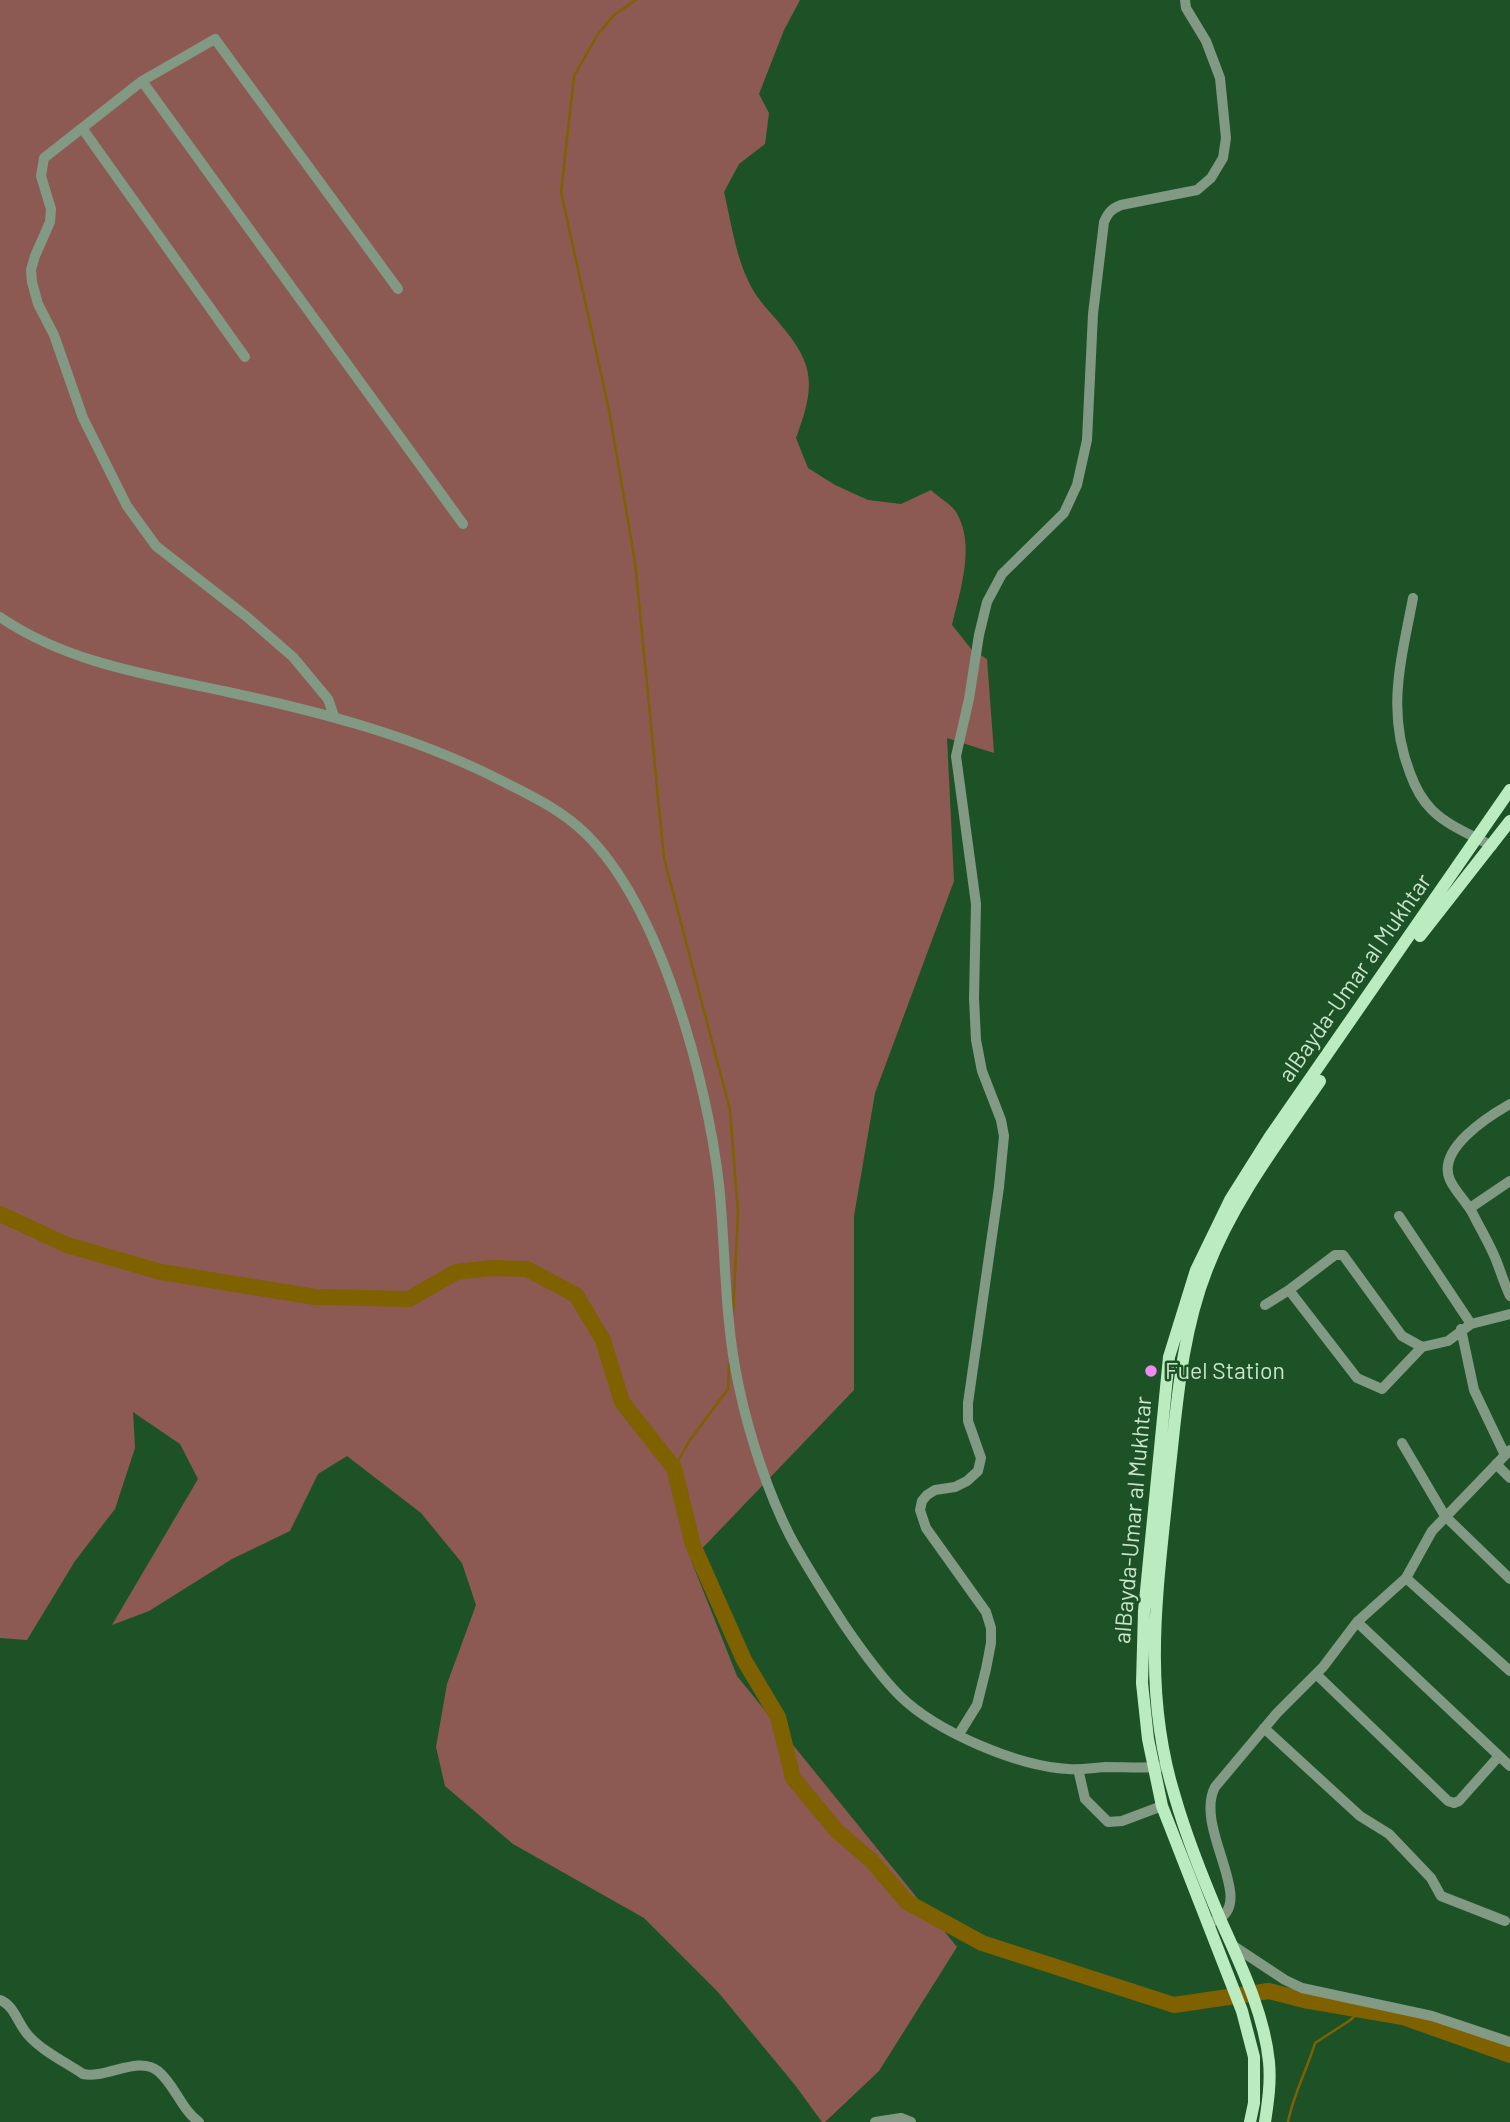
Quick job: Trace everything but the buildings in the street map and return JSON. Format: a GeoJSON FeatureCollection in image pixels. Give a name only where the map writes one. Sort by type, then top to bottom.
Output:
{"type":"FeatureCollection","features":[{"type":"Feature","properties":{"kind":"main road","name":"alBayda-Umar al Mukhtar"},"geometry":{"type":"LineString","coordinates":[[1250,2122],[1254,2103],[1254,2057],[1184,1827],[1160,1767],[1142,1683],[1144,1611],[1152,1510],[1169,1357],[1196,1270],[1230,1200],[1269,1138],[1510,790]]}},
{"type":"Feature","properties":{"kind":"main road","name":"alBayda-Umar al Mukhtar"},"geometry":{"type":"LineString","coordinates":[[1265,2122],[1270,2082],[1269,2058],[1258,2008],[1232,1945],[1214,1921],[1161,1806],[1153,1671],[1156,1605],[1182,1359],[1206,1270],[1243,1197],[1424,930],[1510,821]]}},
{"type":"Feature","properties":{"kind":"street"},"geometry":{"type":"LineString","coordinates":[[959,1734],[977,1705],[991,1643],[991,1628],[985,1612],[926,1528],[920,1510],[922,1501],[935,1490],[955,1487],[967,1481],[978,1471],[981,1458],[968,1420],[968,1403],[1004,1136],[1002,1121],[982,1071],[976,1040],[976,904],[956,756],[987,603],[1002,574],[1064,513],[1077,485],[1087,440],[1093,314],[1104,222],[1112,209],[1121,205],[1197,190],[1211,178],[1223,158],[1226,138],[1217,64],[1186,8],[1185,0]]}},
{"type":"Feature","properties":{"kind":"street"},"geometry":{"type":"LineString","coordinates":[[334,716],[328,699],[293,657],[247,617],[156,546],[127,506],[83,418],[54,335],[38,304],[31,270],[50,222],[51,209],[41,176],[44,158],[142,81],[215,39],[398,289]]}},
{"type":"Feature","properties":{"kind":"street"},"geometry":{"type":"LineString","coordinates":[[142,81],[463,524]]}},
{"type":"Feature","properties":{"kind":"street"},"geometry":{"type":"LineString","coordinates":[[82,128],[245,357]]}},
{"type":"Feature","properties":{"kind":"street"},"geometry":{"type":"LineString","coordinates":[[1413,598],[1396,690],[1398,730],[1405,761],[1416,788],[1430,809],[1492,846]]}},
{"type":"Feature","properties":{"kind":"street"},"geometry":{"type":"LineString","coordinates":[[0,617],[52,645],[89,659],[172,682],[334,716],[434,749],[548,805],[585,832],[611,864],[648,928],[676,1000],[700,1076],[719,1183],[728,1328],[739,1390],[767,1479],[788,1533],[800,1554],[849,1631],[880,1673],[901,1697],[921,1714],[979,1745],[1032,1764],[1078,1769],[1160,1767]]}},
{"type":"Feature","properties":{"kind":"street"},"geometry":{"type":"LineString","coordinates":[[1510,1104],[1481,1122],[1461,1140],[1451,1158],[1448,1171],[1498,1264],[1510,1296]]}},
{"type":"Feature","properties":{"kind":"street"},"geometry":{"type":"LineString","coordinates":[[1470,1208],[1510,1181]]}},
{"type":"Feature","properties":{"kind":"street"},"geometry":{"type":"LineString","coordinates":[[1399,1216],[1466,1326],[1474,1390],[1504,1456],[1510,1478]]}},
{"type":"Feature","properties":{"kind":"street"},"geometry":{"type":"LineString","coordinates":[[1265,1305],[1335,1255],[1343,1255],[1402,1336],[1422,1347]]}},
{"type":"Feature","properties":{"kind":"street"},"geometry":{"type":"LineString","coordinates":[[1498,1264],[1510,1258]]}},
{"type":"Feature","properties":{"kind":"street"},"geometry":{"type":"LineString","coordinates":[[1289,1290],[1357,1378],[1381,1389],[1422,1347],[1448,1341],[1466,1326],[1510,1314]]}},
{"type":"Feature","properties":{"kind":"street"},"geometry":{"type":"LineString","coordinates":[[1402,1443],[1445,1516],[1510,1579]]}},
{"type":"Feature","properties":{"kind":"street"},"geometry":{"type":"LineString","coordinates":[[1214,1921],[1230,1906],[1232,1895],[1211,1822],[1210,1796],[1235,1762],[1316,1674],[1357,1622],[1406,1578],[1432,1531],[1504,1456]]}},
{"type":"Feature","properties":{"kind":"street"},"geometry":{"type":"LineString","coordinates":[[1406,1578],[1510,1671]]}},
{"type":"Feature","properties":{"kind":"street"},"geometry":{"type":"LineString","coordinates":[[1357,1622],[1510,1766]]}},
{"type":"Feature","properties":{"kind":"street"},"geometry":{"type":"LineString","coordinates":[[1316,1674],[1448,1801],[1459,1801],[1499,1756]]}},
{"type":"Feature","properties":{"kind":"street"},"geometry":{"type":"LineString","coordinates":[[1264,1728],[1360,1816],[1389,1834],[1431,1878],[1441,1896],[1505,1922]]}},
{"type":"Feature","properties":{"kind":"street"},"geometry":{"type":"LineString","coordinates":[[1078,1769],[1085,1799],[1108,1822],[1122,1821],[1161,1806]]}},
{"type":"Feature","properties":{"kind":"street"},"geometry":{"type":"LineString","coordinates":[[1232,1945],[1285,1980],[1303,1988],[1432,2016],[1510,2042]]}},
{"type":"Feature","properties":{"kind":"street"},"geometry":{"type":"LineString","coordinates":[[0,2000],[8,2004],[35,2042],[83,2074],[92,2076],[136,2066],[155,2069],[168,2081],[188,2111],[199,2122]]}},
{"type":"Feature","properties":{"kind":"street"},"geometry":{"type":"LineString","coordinates":[[875,2122],[901,2118],[911,2122]]}},
{"type":"Feature","properties":{"kind":"shaded area"},"geometry":{"type":"Polygon","coordinates":[[[0,0],[800,0],[784,30],[759,94],[769,113],[765,144],[739,164],[724,192],[735,243],[753,290],[792,339],[806,365],[809,391],[796,438],[808,468],[835,485],[868,500],[901,504],[931,490],[956,512],[962,525],[966,553],[952,625],[972,650],[987,659],[994,753],[947,738],[954,881],[875,1093],[854,1216],[854,1390],[691,1560],[737,1676],[957,1947],[879,2071],[825,2122],[822,2122],[718,1992],[644,1918],[513,1844],[445,1786],[436,1747],[447,1684],[476,1605],[462,1563],[421,1513],[347,1456],[318,1474],[290,1531],[232,1559],[149,1611],[112,1625],[198,1479],[180,1444],[133,1412],[135,1448],[115,1509],[75,1561],[27,1640],[0,1638],[0,0]]]}},
{"type":"Feature","properties":{"kind":"waterway"},"geometry":{"type":"LineString","coordinates":[[636,0],[614,15],[598,34],[574,76],[561,192],[609,410],[635,562],[664,858],[730,1110],[738,1213],[733,1312]]}},
{"type":"Feature","properties":{"kind":"waterway"},"geometry":{"type":"LineString","coordinates":[[0,1214],[67,1245],[161,1272],[315,1297],[409,1299],[456,1272],[492,1268],[527,1269],[576,1295],[603,1340],[622,1402],[674,1468],[693,1545],[744,1660],[778,1717],[793,1778],[837,1831],[871,1860],[907,1902],[982,1943],[1174,2005],[1269,1991],[1304,2000],[1403,2017],[1510,2055]]}},
{"type":"Feature","properties":{"kind":"waterway"},"geometry":{"type":"LineString","coordinates":[[674,1468],[690,1440],[728,1389],[729,1364]]}},
{"type":"Feature","properties":{"kind":"waterway"},"geometry":{"type":"LineString","coordinates":[[1288,2122],[1315,2043],[1361,2010]]}},
{"type":"Feature","properties":{"kind":"place","name":"Fuel Station"},"geometry":{"type":"Point","coordinates":[1151,1371]}}]}
